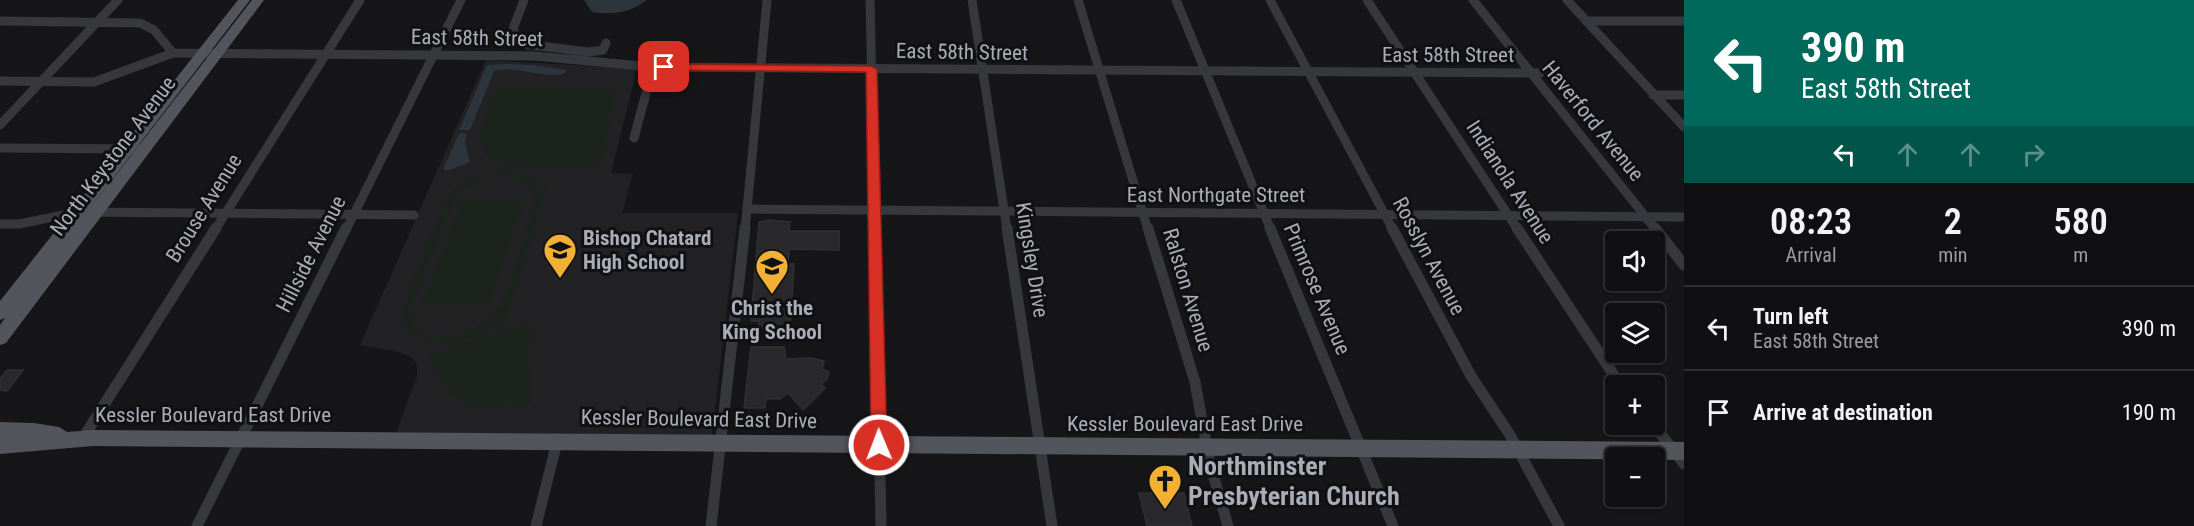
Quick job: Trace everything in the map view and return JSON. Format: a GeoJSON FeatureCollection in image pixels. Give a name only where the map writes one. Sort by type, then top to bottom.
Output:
{"type":"FeatureCollection","features":[{"type":"Feature","properties":{"kind":"main road","name":"North Keystone Avenue"},"geometry":{"type":"LineString","coordinates":[[0,338],[145,149],[244,0]]}},
{"type":"Feature","properties":{"kind":"main road","name":"North Keystone Avenue"},"geometry":{"type":"LineString","coordinates":[[0,313],[127,149],[258,0]]}},
{"type":"Feature","properties":{"kind":"main road","name":"Kessler Boulevard East Drive"},"geometry":{"type":"LineString","coordinates":[[0,430],[33,431],[78,438]]}},
{"type":"Feature","properties":{"kind":"main road","name":"Kessler Boulevard East Drive"},"geometry":{"type":"LineString","coordinates":[[0,446],[78,438],[1517,450],[1681,455]]}},
{"type":"Feature","properties":{"kind":"street"},"geometry":{"type":"LineString","coordinates":[[0,125],[118,0]]}},
{"type":"Feature","properties":{"kind":"street","name":"Brouse Avenue"},"geometry":{"type":"LineString","coordinates":[[78,438],[360,0]]}},
{"type":"Feature","properties":{"kind":"street","name":"Hillside Avenue"},"geometry":{"type":"LineString","coordinates":[[197,526],[461,0]]}},
{"type":"Feature","properties":{"kind":"street"},"geometry":{"type":"LineString","coordinates":[[524,0],[514,24],[514,33],[524,44],[592,52],[603,50],[606,43]]}},
{"type":"Feature","properties":{"kind":"street"},"geometry":{"type":"LineString","coordinates":[[711,526],[747,209],[767,0]]}},
{"type":"Feature","properties":{"kind":"street"},"geometry":{"type":"LineString","coordinates":[[870,0],[881,526]]}},
{"type":"Feature","properties":{"kind":"street","name":"Kingsley Drive"},"geometry":{"type":"LineString","coordinates":[[972,0],[1052,526]]}},
{"type":"Feature","properties":{"kind":"street","name":"Ralston Avenue"},"geometry":{"type":"LineString","coordinates":[[1078,0],[1195,382],[1206,448],[1227,526]]}},
{"type":"Feature","properties":{"kind":"street","name":"Primrose Avenue"},"geometry":{"type":"LineString","coordinates":[[1176,0],[1393,526]]}},
{"type":"Feature","properties":{"kind":"street","name":"Rosslyn Avenue"},"geometry":{"type":"LineString","coordinates":[[1270,0],[1471,376],[1517,450],[1559,526]]}},
{"type":"Feature","properties":{"kind":"street","name":"Indianola Avenue"},"geometry":{"type":"LineString","coordinates":[[1366,0],[1614,375]]}},
{"type":"Feature","properties":{"kind":"street","name":"Haverford Avenue"},"geometry":{"type":"LineString","coordinates":[[1473,0],[1536,73],[1684,265]]}},
{"type":"Feature","properties":{"kind":"street"},"geometry":{"type":"LineString","coordinates":[[1567,0],[1684,127]]}},
{"type":"Feature","properties":{"kind":"street"},"geometry":{"type":"LineString","coordinates":[[0,21],[132,22],[147,25],[173,53],[94,82],[0,81]]}},
{"type":"Feature","properties":{"kind":"street"},"geometry":{"type":"LineString","coordinates":[[1586,21],[1684,21]]}},
{"type":"Feature","properties":{"kind":"street"},"geometry":{"type":"LineString","coordinates":[[535,56],[540,47]]}},
{"type":"Feature","properties":{"kind":"street","name":"East 58th Street"},"geometry":{"type":"LineString","coordinates":[[173,53],[535,56],[653,67],[1206,73],[1536,73]]}},
{"type":"Feature","properties":{"kind":"street"},"geometry":{"type":"LineString","coordinates":[[634,138],[653,67]]}},
{"type":"Feature","properties":{"kind":"street"},"geometry":{"type":"LineString","coordinates":[[1653,95],[1684,95]]}},
{"type":"Feature","properties":{"kind":"street"},"geometry":{"type":"LineString","coordinates":[[0,148],[145,149]]}},
{"type":"Feature","properties":{"kind":"street","name":"East Northgate Street"},"geometry":{"type":"LineString","coordinates":[[747,209],[1684,217]]}},
{"type":"Feature","properties":{"kind":"street"},"geometry":{"type":"LineString","coordinates":[[0,224],[19,224],[78,212],[414,215]]}},
{"type":"Feature","properties":{"kind":"street"},"geometry":{"type":"LineString","coordinates":[[1663,435],[1681,455]]}},
{"type":"Feature","properties":{"kind":"street"},"geometry":{"type":"LineString","coordinates":[[536,526],[557,442]]}},
{"type":"Feature","properties":{"kind":"shaded area"},"geometry":{"type":"Polygon","coordinates":[[[584,0],[647,0],[621,12],[607,13],[592,12],[584,0]]]}},
{"type":"Feature","properties":{"kind":"shaded area","name":"Bishop Chatard High School"},"geometry":{"type":"Polygon","coordinates":[[[486,60],[637,69],[611,173],[633,174],[622,213],[738,213],[712,435],[396,433],[417,376],[417,364],[411,357],[398,352],[360,345],[486,60]]]}},
{"type":"Feature","properties":{"kind":"shaded area"},"geometry":{"type":"Polygon","coordinates":[[[506,64],[566,70],[565,73],[557,75],[513,70],[494,71],[470,130],[459,130],[487,65],[506,64]]]}},
{"type":"Feature","properties":{"kind":"shaded area"},"geometry":{"type":"Polygon","coordinates":[[[613,85],[617,89],[600,166],[510,166],[485,153],[480,134],[498,86],[613,85]]]}},
{"type":"Feature","properties":{"kind":"shaded area"},"geometry":{"type":"Polygon","coordinates":[[[467,134],[465,142],[470,162],[450,170],[443,170],[458,135],[467,134]]]}},
{"type":"Feature","properties":{"kind":"shaded area"},"geometry":{"type":"Polygon","coordinates":[[[506,171],[528,175],[541,186],[547,187],[504,323],[455,342],[439,343],[422,340],[406,328],[402,308],[445,202],[450,194],[464,183],[480,175],[506,171]],[[509,176],[494,177],[472,184],[455,199],[411,307],[413,322],[421,331],[447,336],[462,333],[489,319],[498,309],[513,273],[535,199],[528,184],[509,176]]]}},
{"type":"Feature","properties":{"kind":"shaded area"},"geometry":{"type":"Polygon","coordinates":[[[463,198],[525,199],[488,306],[420,306],[463,198]]]}},
{"type":"Feature","properties":{"kind":"shaded area"},"geometry":{"type":"Polygon","coordinates":[[[526,323],[532,327],[530,403],[512,407],[480,407],[454,396],[444,386],[429,354],[526,323]]]}},
{"type":"Feature","properties":{"kind":"building","name":"Christ the King School"},"geometry":{"type":"Polygon","coordinates":[[[769,220],[790,222],[789,231],[839,231],[839,250],[789,249],[788,264],[794,264],[790,327],[758,327],[759,321],[751,321],[759,222],[769,220]]]}},
{"type":"Feature","properties":{"kind":"building"},"geometry":{"type":"Polygon","coordinates":[[[751,347],[784,347],[786,359],[811,358],[824,361],[822,369],[829,372],[827,379],[821,384],[825,388],[803,410],[788,393],[780,399],[766,399],[765,408],[744,408],[751,347]]]}},
{"type":"Feature","properties":{"kind":"building"},"geometry":{"type":"Polygon","coordinates":[[[7,370],[23,370],[7,391],[0,390],[0,379],[7,370]]]}},
{"type":"Feature","properties":{"kind":"building","name":"Northminster Presbyterian Church"},"geometry":{"type":"Polygon","coordinates":[[[1139,493],[1184,493],[1192,526],[1147,526],[1139,493]]]}},
{"type":"Feature","properties":{"kind":"place","name":"Bishop Chatard High School"},"geometry":{"type":"Point","coordinates":[560,279]}},
{"type":"Feature","properties":{"kind":"place","name":"Christ the King School"},"geometry":{"type":"Point","coordinates":[772,295]}},
{"type":"Feature","properties":{"kind":"place","name":"Northminster Presbyterian Church"},"geometry":{"type":"Point","coordinates":[1165,510]}},
{"type":"Feature","properties":{"kind":"route"},"geometry":{"type":"LineString","coordinates":[[664,67],[871,69],[879,445]]}}]}
